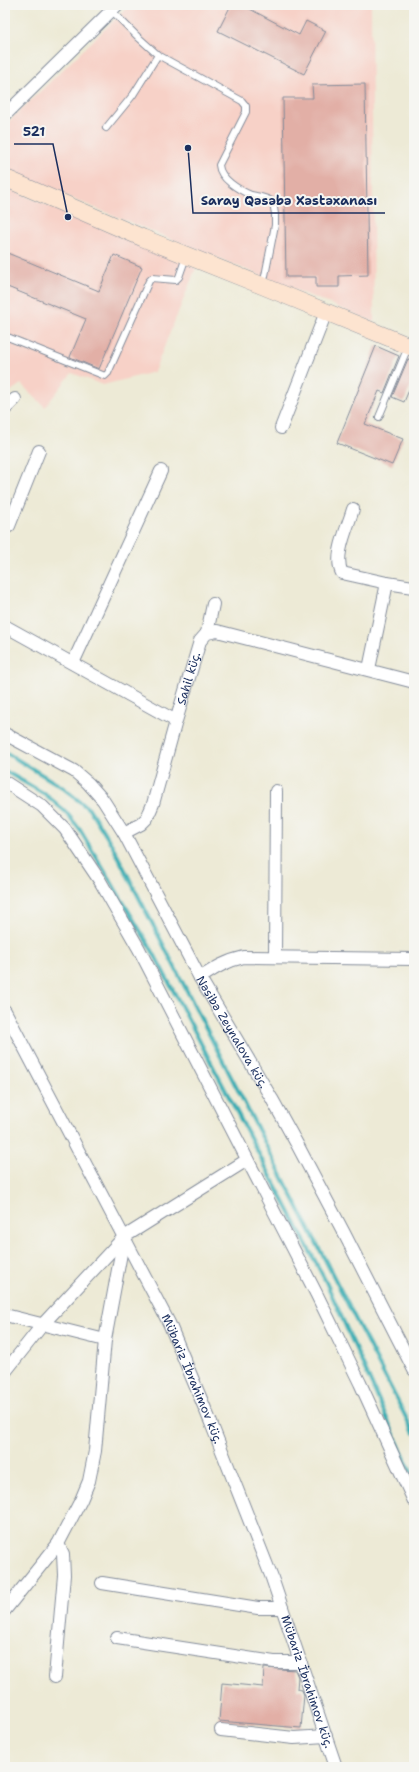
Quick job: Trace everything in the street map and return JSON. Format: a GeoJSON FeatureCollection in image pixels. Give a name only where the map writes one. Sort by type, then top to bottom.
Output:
{"type":"FeatureCollection","features":[{"type":"Feature","properties":{"kind":"street"},"geometry":{"type":"LineString","coordinates":[[5,115],[112,7]]}},
{"type":"Feature","properties":{"kind":"street"},"geometry":{"type":"LineString","coordinates":[[5,178],[142,238],[411,347]]}},
{"type":"Feature","properties":{"kind":"street"},"geometry":{"type":"LineString","coordinates":[[282,428],[326,312]]}},
{"type":"Feature","properties":{"kind":"street"},"geometry":{"type":"LineString","coordinates":[[5,408],[15,399]]}},
{"type":"Feature","properties":{"kind":"street"},"geometry":{"type":"LineString","coordinates":[[5,528],[9,526],[39,451]]}},
{"type":"Feature","properties":{"kind":"street"},"geometry":{"type":"LineString","coordinates":[[73,663],[161,471]]}},
{"type":"Feature","properties":{"kind":"street"},"geometry":{"type":"LineString","coordinates":[[353,509],[339,556],[339,566],[342,573],[413,587]]}},
{"type":"Feature","properties":{"kind":"street"},"geometry":{"type":"LineString","coordinates":[[369,669],[387,583]]}},
{"type":"Feature","properties":{"kind":"street","name":"Sahil küç."},"geometry":{"type":"LineString","coordinates":[[5,626],[176,721],[200,641],[207,633],[213,604]]}},
{"type":"Feature","properties":{"kind":"street"},"geometry":{"type":"LineString","coordinates":[[207,633],[217,631],[369,669],[414,682]]}},
{"type":"Feature","properties":{"kind":"street"},"geometry":{"type":"LineString","coordinates":[[124,833],[141,824],[147,818],[153,804],[176,721]]}},
{"type":"Feature","properties":{"kind":"street","name":"Nəsibə Zeynalova küç."},"geometry":{"type":"LineString","coordinates":[[5,734],[74,772],[88,783],[103,800],[124,833],[200,978],[272,1099],[298,1146],[414,1370]]}},
{"type":"Feature","properties":{"kind":"street"},"geometry":{"type":"LineString","coordinates":[[5,782],[42,806],[60,824],[100,881],[139,949],[360,1383],[414,1501]]}},
{"type":"Feature","properties":{"kind":"street"},"geometry":{"type":"LineString","coordinates":[[274,957],[276,791]]}},
{"type":"Feature","properties":{"kind":"street"},"geometry":{"type":"LineString","coordinates":[[200,978],[218,965],[229,960],[244,957],[414,959]]}},
{"type":"Feature","properties":{"kind":"street","name":"Mübariz İbrahimov küç."},"geometry":{"type":"LineString","coordinates":[[5,1011],[169,1323],[211,1423],[282,1608],[336,1767]]}},
{"type":"Feature","properties":{"kind":"street"},"geometry":{"type":"LineString","coordinates":[[5,1372],[42,1324],[124,1236],[247,1160]]}},
{"type":"Feature","properties":{"kind":"street"},"geometry":{"type":"LineString","coordinates":[[5,1610],[58,1544],[81,1500],[89,1481],[95,1451],[105,1340],[124,1236]]}},
{"type":"Feature","properties":{"kind":"street"},"geometry":{"type":"LineString","coordinates":[[5,1315],[105,1340]]}},
{"type":"Feature","properties":{"kind":"street"},"geometry":{"type":"LineString","coordinates":[[55,1677],[64,1575],[62,1554],[58,1544]]}},
{"type":"Feature","properties":{"kind":"street"},"geometry":{"type":"LineString","coordinates":[[102,1583],[258,1608],[282,1608]]}},
{"type":"Feature","properties":{"kind":"street"},"geometry":{"type":"LineString","coordinates":[[117,1638],[274,1662],[301,1662]]}},
{"type":"Feature","properties":{"kind":"street"},"geometry":{"type":"LineString","coordinates":[[221,1730],[294,1738],[326,1736]]}},
{"type":"Feature","properties":{"kind":"lane"},"geometry":{"type":"LineString","coordinates":[[112,7],[138,37],[158,55],[242,101],[246,106],[246,112],[219,165],[219,170],[224,177],[244,191],[273,202],[275,225],[263,286]]}},
{"type":"Feature","properties":{"kind":"lane"},"geometry":{"type":"LineString","coordinates":[[106,128],[133,95],[158,55]]}},
{"type":"Feature","properties":{"kind":"lane"},"geometry":{"type":"LineString","coordinates":[[5,336],[104,376],[108,373],[149,281],[152,278],[176,280],[187,255]]}},
{"type":"Feature","properties":{"kind":"lane"},"geometry":{"type":"LineString","coordinates":[[380,417],[411,347]]}},
{"type":"Feature","properties":{"kind":"shaded area"},"geometry":{"type":"Polygon","coordinates":[[[130,5],[371,5],[374,322],[5,171],[5,125],[130,5]]]}},
{"type":"Feature","properties":{"kind":"shaded area"},"geometry":{"type":"Polygon","coordinates":[[[5,187],[196,268],[154,372],[103,385],[72,373],[45,407],[21,384],[5,395],[5,187]]]}},
{"type":"Feature","properties":{"kind":"building"},"geometry":{"type":"Polygon","coordinates":[[[231,5],[249,5],[248,8],[299,35],[306,21],[326,31],[304,74],[218,31],[231,5]]]}},
{"type":"Feature","properties":{"kind":"building"},"geometry":{"type":"Polygon","coordinates":[[[365,84],[368,275],[339,276],[339,287],[316,287],[316,277],[286,277],[283,98],[313,98],[312,85],[365,84]]]}},
{"type":"Feature","properties":{"kind":"building"},"geometry":{"type":"Polygon","coordinates":[[[5,252],[99,291],[114,255],[142,267],[99,369],[70,357],[86,319],[5,286],[5,252]]]}},
{"type":"Feature","properties":{"kind":"building"},"geometry":{"type":"Polygon","coordinates":[[[376,346],[399,356],[384,393],[379,391],[365,424],[403,439],[392,465],[337,443],[376,346]]]}},
{"type":"Feature","properties":{"kind":"building"},"geometry":{"type":"Polygon","coordinates":[[[408,359],[414,362],[414,378],[404,402],[392,397],[408,359]]]}},
{"type":"Feature","properties":{"kind":"building"},"geometry":{"type":"Polygon","coordinates":[[[264,1668],[295,1670],[298,1677],[297,1689],[302,1690],[304,1695],[301,1728],[219,1721],[222,1683],[263,1687],[264,1668]]]}},
{"type":"Feature","properties":{"kind":"waterway"},"geometry":{"type":"LineString","coordinates":[[5,752],[62,787],[90,810],[112,845],[414,1433]]}},
{"type":"Feature","properties":{"kind":"waterway"},"geometry":{"type":"LineString","coordinates":[[5,771],[45,794],[66,812],[80,830],[153,952],[325,1280],[414,1479]]}},
{"type":"Feature","properties":{"kind":"place","name":"Saray Qəsəbə Xəstəxanası"},"geometry":{"type":"Point","coordinates":[188,148]}},
{"type":"Feature","properties":{"kind":"place","name":"521"},"geometry":{"type":"Point","coordinates":[68,217]}}]}
